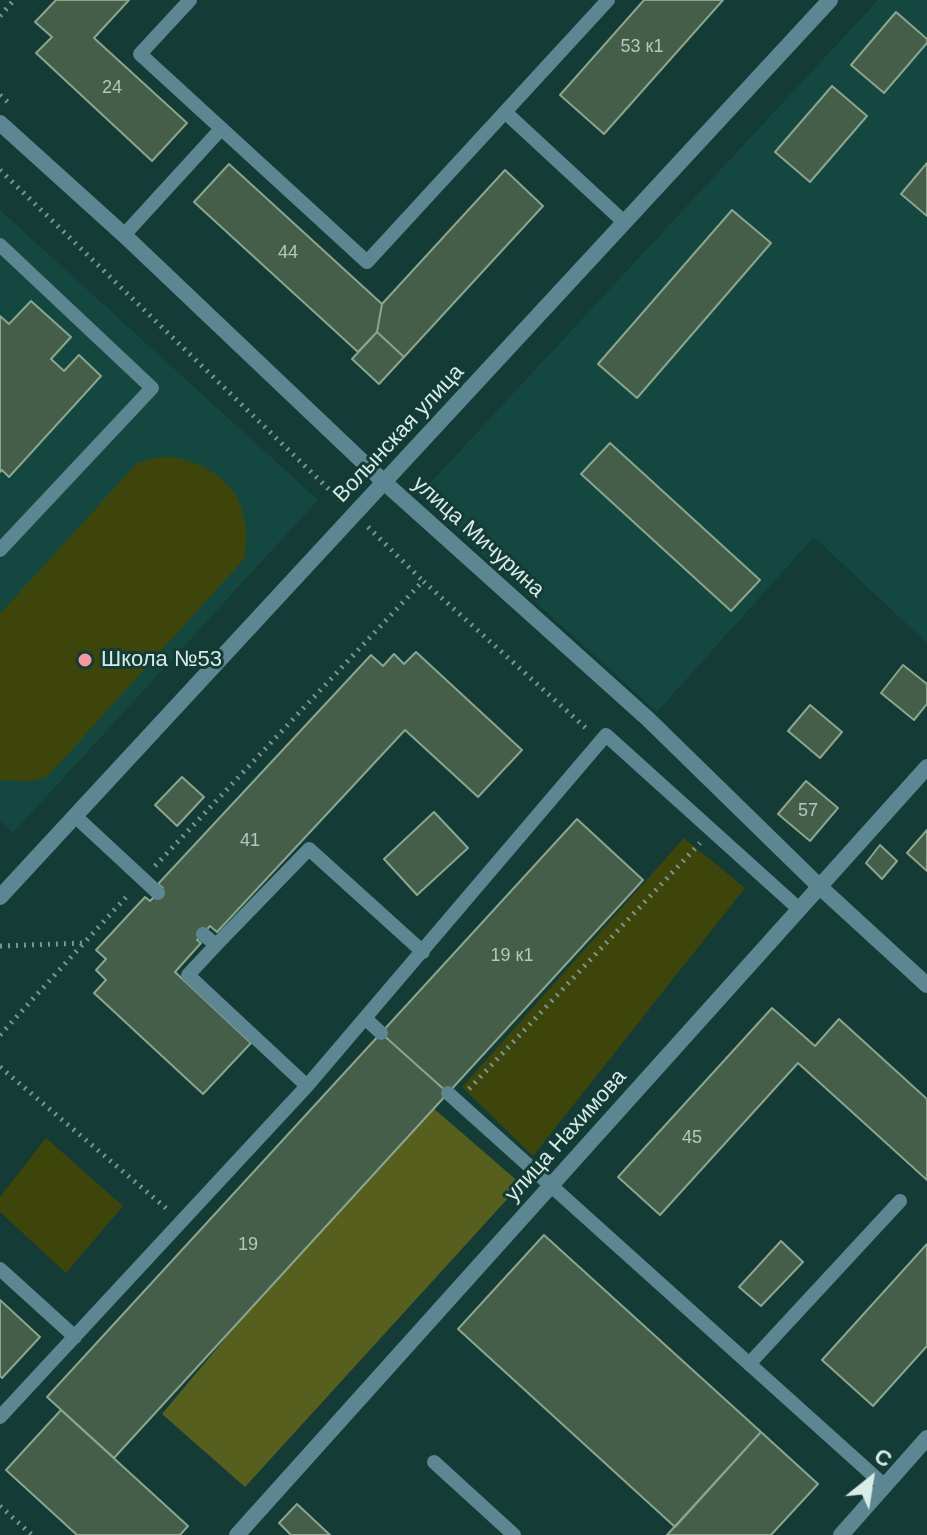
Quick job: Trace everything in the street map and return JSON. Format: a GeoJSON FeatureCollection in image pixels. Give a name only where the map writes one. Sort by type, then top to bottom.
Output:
{"type":"FeatureCollection","features":[{"type":"Feature","properties":{"kind":"street","name":"Волынская улица"},"geometry":{"type":"LineString","coordinates":[[0,897],[830,0]]}},
{"type":"Feature","properties":{"kind":"street","name":"улица Мичурина"},"geometry":{"type":"LineString","coordinates":[[0,123],[124,235],[384,482],[648,719],[820,887],[927,985]]}},
{"type":"Feature","properties":{"kind":"street","name":"улица Нахимова"},"geometry":{"type":"LineString","coordinates":[[238,1534],[927,767]]}},
{"type":"Feature","properties":{"kind":"street"},"geometry":{"type":"LineString","coordinates":[[841,1535],[927,1438]]}},
{"type":"Feature","properties":{"kind":"lane"},"geometry":{"type":"LineString","coordinates":[[190,0],[140,54],[367,262],[608,0]]}},
{"type":"Feature","properties":{"kind":"lane"},"geometry":{"type":"LineString","coordinates":[[505,112],[624,222]]}},
{"type":"Feature","properties":{"kind":"lane"},"geometry":{"type":"LineString","coordinates":[[124,235],[221,129]]}},
{"type":"Feature","properties":{"kind":"lane"},"geometry":{"type":"LineString","coordinates":[[0,245],[152,388],[0,550]]}},
{"type":"Feature","properties":{"kind":"lane"},"geometry":{"type":"LineString","coordinates":[[0,1417],[307,1086],[606,735],[799,909]]}},
{"type":"Feature","properties":{"kind":"lane"},"geometry":{"type":"LineString","coordinates":[[75,816],[158,893]]}},
{"type":"Feature","properties":{"kind":"lane"},"geometry":{"type":"LineString","coordinates":[[307,1086],[188,975],[309,849],[423,952]]}},
{"type":"Feature","properties":{"kind":"lane"},"geometry":{"type":"LineString","coordinates":[[203,934],[216,945]]}},
{"type":"Feature","properties":{"kind":"lane"},"geometry":{"type":"LineString","coordinates":[[366,1019],[381,1033]]}},
{"type":"Feature","properties":{"kind":"lane"},"geometry":{"type":"LineString","coordinates":[[452,1097],[885,1486]]}},
{"type":"Feature","properties":{"kind":"lane"},"geometry":{"type":"LineString","coordinates":[[749,1364],[900,1201]]}},
{"type":"Feature","properties":{"kind":"lane"},"geometry":{"type":"LineString","coordinates":[[0,1269],[75,1337]]}},
{"type":"Feature","properties":{"kind":"lane"},"geometry":{"type":"LineString","coordinates":[[434,1462],[514,1535]]}},
{"type":"Feature","properties":{"kind":"path"},"geometry":{"type":"LineString","coordinates":[[0,16],[14,0]]}},
{"type":"Feature","properties":{"kind":"path"},"geometry":{"type":"LineString","coordinates":[[0,170],[423,581],[600,741]]}},
{"type":"Feature","properties":{"kind":"path"},"geometry":{"type":"LineString","coordinates":[[0,1035],[423,581]]}},
{"type":"Feature","properties":{"kind":"path"},"geometry":{"type":"LineString","coordinates":[[452,1097],[706,837]]}},
{"type":"Feature","properties":{"kind":"path"},"geometry":{"type":"LineString","coordinates":[[0,946],[84,943]]}},
{"type":"Feature","properties":{"kind":"path"},"geometry":{"type":"LineString","coordinates":[[0,1067],[181,1221]]}},
{"type":"Feature","properties":{"kind":"path"},"geometry":{"type":"LineString","coordinates":[[0,1506],[32,1535]]}},
{"type":"Feature","properties":{"kind":"shaded area"},"geometry":{"type":"Polygon","coordinates":[[[878,0],[927,0],[927,643],[814,537],[657,712],[418,496],[878,0]]]}},
{"type":"Feature","properties":{"kind":"shaded area","name":"Школа №53"},"geometry":{"type":"Polygon","coordinates":[[[0,210],[318,500],[13,833],[0,821],[0,210]]]}},
{"type":"Feature","properties":{"kind":"green space"},"geometry":{"type":"Polygon","coordinates":[[[172,457],[208,469],[232,491],[245,521],[244,559],[48,776],[31,781],[0,780],[0,614],[137,463],[172,457]]]}},
{"type":"Feature","properties":{"kind":"green space"},"geometry":{"type":"Polygon","coordinates":[[[684,838],[745,888],[533,1156],[462,1087],[684,838]]]}},
{"type":"Feature","properties":{"kind":"green space"},"geometry":{"type":"Polygon","coordinates":[[[424,1100],[521,1184],[245,1487],[162,1414],[424,1100]]]}},
{"type":"Feature","properties":{"kind":"green space"},"geometry":{"type":"Polygon","coordinates":[[[46,1138],[123,1206],[66,1273],[0,1212],[0,1197],[46,1138]]]}},
{"type":"Feature","properties":{"kind":"building"},"geometry":{"type":"Polygon","coordinates":[[[56,0],[129,0],[94,38],[187,123],[152,161],[36,53],[52,37],[35,22],[56,0]]]}},
{"type":"Feature","properties":{"kind":"building"},"geometry":{"type":"Polygon","coordinates":[[[644,0],[723,0],[604,134],[560,95],[644,0]]]}},
{"type":"Feature","properties":{"kind":"building"},"geometry":{"type":"Polygon","coordinates":[[[896,12],[927,39],[927,43],[884,93],[851,65],[896,12]]]}},
{"type":"Feature","properties":{"kind":"building"},"geometry":{"type":"Polygon","coordinates":[[[832,86],[867,116],[810,182],[775,152],[832,86]]]}},
{"type":"Feature","properties":{"kind":"building"},"geometry":{"type":"Polygon","coordinates":[[[927,163],[927,216],[901,194],[927,163]]]}},
{"type":"Feature","properties":{"kind":"building"},"geometry":{"type":"Polygon","coordinates":[[[229,164],[382,304],[377,332],[358,352],[194,202],[229,164]]]}},
{"type":"Feature","properties":{"kind":"building"},"geometry":{"type":"Polygon","coordinates":[[[505,170],[543,206],[404,357],[377,332],[382,304],[505,170]]]}},
{"type":"Feature","properties":{"kind":"building"},"geometry":{"type":"Polygon","coordinates":[[[732,210],[771,243],[637,398],[598,364],[732,210]]]}},
{"type":"Feature","properties":{"kind":"building"},"geometry":{"type":"Polygon","coordinates":[[[31,301],[71,337],[51,359],[64,371],[79,355],[101,376],[9,477],[2,470],[0,472],[0,316],[9,324],[31,301]]]}},
{"type":"Feature","properties":{"kind":"building"},"geometry":{"type":"Polygon","coordinates":[[[377,332],[404,357],[379,384],[352,359],[377,332]]]}},
{"type":"Feature","properties":{"kind":"building"},"geometry":{"type":"Polygon","coordinates":[[[610,443],[760,580],[731,611],[581,474],[610,443]]]}},
{"type":"Feature","properties":{"kind":"building"},"geometry":{"type":"Polygon","coordinates":[[[416,652],[522,750],[478,797],[405,730],[217,932],[210,926],[197,940],[201,943],[175,972],[251,1043],[203,1094],[94,993],[106,980],[96,970],[106,959],[96,950],[145,897],[150,901],[163,888],[158,884],[371,655],[383,666],[394,654],[404,664],[416,652]]]}},
{"type":"Feature","properties":{"kind":"building"},"geometry":{"type":"Polygon","coordinates":[[[903,665],[927,684],[927,704],[914,720],[881,693],[903,665]]]}},
{"type":"Feature","properties":{"kind":"building"},"geometry":{"type":"Polygon","coordinates":[[[810,705],[842,732],[820,758],[788,731],[810,705]]]}},
{"type":"Feature","properties":{"kind":"building"},"geometry":{"type":"Polygon","coordinates":[[[182,777],[204,797],[177,826],[155,805],[182,777]]]}},
{"type":"Feature","properties":{"kind":"building"},"geometry":{"type":"Polygon","coordinates":[[[806,781],[838,808],[810,841],[778,814],[806,781]]]}},
{"type":"Feature","properties":{"kind":"building"},"geometry":{"type":"Polygon","coordinates":[[[434,812],[468,848],[417,895],[384,859],[434,812]]]}},
{"type":"Feature","properties":{"kind":"building"},"geometry":{"type":"Polygon","coordinates":[[[577,819],[643,880],[448,1093],[381,1033],[577,819]]]}},
{"type":"Feature","properties":{"kind":"building"},"geometry":{"type":"Polygon","coordinates":[[[927,830],[927,871],[907,853],[927,830]]]}},
{"type":"Feature","properties":{"kind":"building"},"geometry":{"type":"Polygon","coordinates":[[[880,845],[897,861],[882,879],[866,863],[880,845]]]}},
{"type":"Feature","properties":{"kind":"building"},"geometry":{"type":"Polygon","coordinates":[[[772,1008],[815,1046],[839,1019],[927,1099],[927,1180],[798,1063],[660,1215],[618,1177],[772,1008]]]}},
{"type":"Feature","properties":{"kind":"building"},"geometry":{"type":"Polygon","coordinates":[[[381,1033],[448,1093],[114,1458],[47,1397],[381,1033]]]}},
{"type":"Feature","properties":{"kind":"building"},"geometry":{"type":"Polygon","coordinates":[[[544,1235],[761,1432],[675,1527],[458,1329],[544,1235]]]}},
{"type":"Feature","properties":{"kind":"building"},"geometry":{"type":"Polygon","coordinates":[[[781,1241],[803,1262],[761,1306],[739,1287],[781,1241]]]}},
{"type":"Feature","properties":{"kind":"building"},"geometry":{"type":"Polygon","coordinates":[[[927,1244],[927,1346],[873,1406],[822,1360],[927,1244]]]}},
{"type":"Feature","properties":{"kind":"building"},"geometry":{"type":"Polygon","coordinates":[[[0,1300],[40,1337],[2,1378],[0,1376],[0,1300]]]}},
{"type":"Feature","properties":{"kind":"building"},"geometry":{"type":"Polygon","coordinates":[[[61,1410],[188,1526],[180,1535],[77,1535],[6,1470],[61,1410]]]}},
{"type":"Feature","properties":{"kind":"building"},"geometry":{"type":"Polygon","coordinates":[[[761,1432],[818,1484],[771,1535],[667,1535],[761,1432]]]}},
{"type":"Feature","properties":{"kind":"building"},"geometry":{"type":"Polygon","coordinates":[[[297,1504],[330,1535],[291,1535],[279,1523],[297,1504]]]}},
{"type":"Feature","properties":{"kind":"place","name":"Школа №53"},"geometry":{"type":"Point","coordinates":[85,660]}}]}
